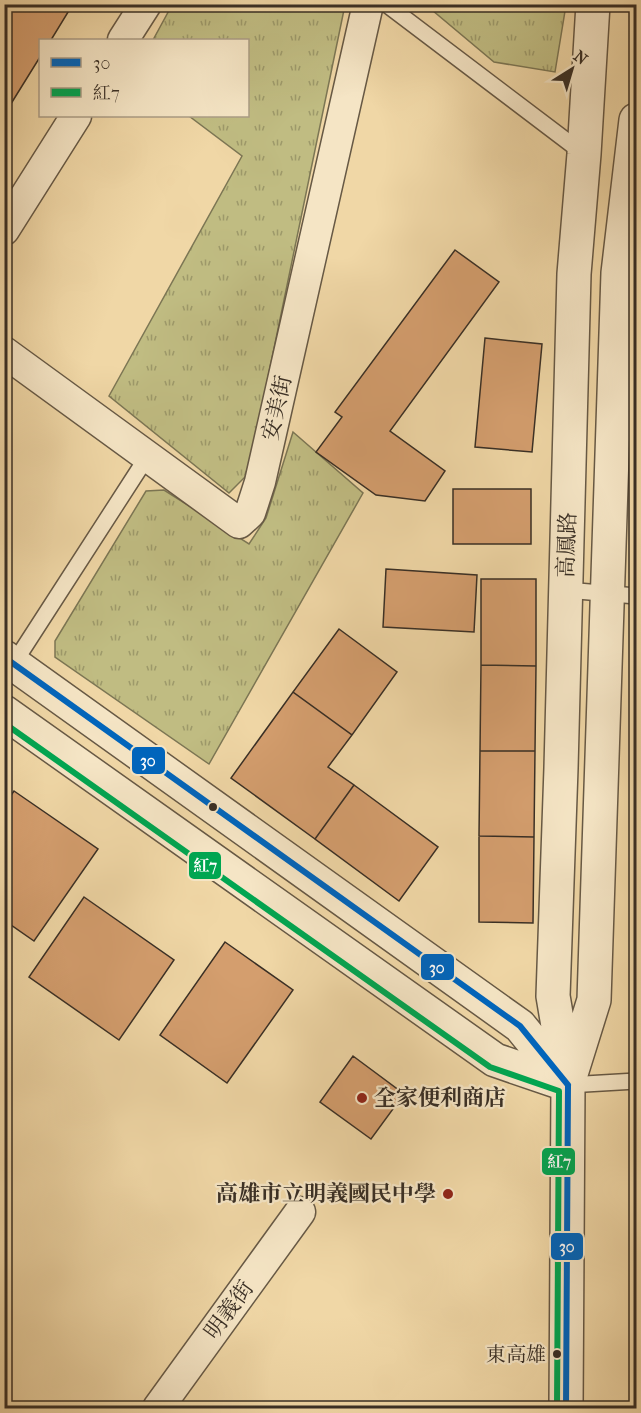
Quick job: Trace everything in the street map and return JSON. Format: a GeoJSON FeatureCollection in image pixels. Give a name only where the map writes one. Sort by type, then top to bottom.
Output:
{"type":"FeatureCollection","features":[{"type":"Feature","properties":{"kind":"street"},"geometry":{"type":"LineString","coordinates":[[124,39],[146,4]]}},
{"type":"Feature","properties":{"kind":"street","name":"安美街"},"geometry":{"type":"LineString","coordinates":[[4,352],[239,523],[250,513],[260,482],[368,4]]}},
{"type":"Feature","properties":{"kind":"street","name":"高鳳路"},"geometry":{"type":"LineString","coordinates":[[566,1408],[568,1085],[553,996],[574,274],[593,4]]}},
{"type":"Feature","properties":{"kind":"street"},"geometry":{"type":"LineString","coordinates":[[4,230],[75,117]]}},
{"type":"Feature","properties":{"kind":"street","name":"高鳳路"},"geometry":{"type":"LineString","coordinates":[[568,1085],[594,1000],[622,595],[618,273],[636,120]]}},
{"type":"Feature","properties":{"kind":"street"},"geometry":{"type":"LineString","coordinates":[[9,660],[520,1026],[568,1085]]}},
{"type":"Feature","properties":{"kind":"street"},"geometry":{"type":"LineString","coordinates":[[4,712],[495,1060],[568,1085]]}},
{"type":"Feature","properties":{"kind":"street","name":"明義街"},"geometry":{"type":"LineString","coordinates":[[158,1408],[300,1212]]}},
{"type":"Feature","properties":{"kind":"lane"},"geometry":{"type":"LineString","coordinates":[[386,4],[584,154]]}},
{"type":"Feature","properties":{"kind":"lane"},"geometry":{"type":"LineString","coordinates":[[9,660],[147,457]]}},
{"type":"Feature","properties":{"kind":"lane"},"geometry":{"type":"LineString","coordinates":[[566,590],[622,595]]}},
{"type":"Feature","properties":{"kind":"lane"},"geometry":{"type":"LineString","coordinates":[[568,1085],[636,1081]]}},
{"type":"Feature","properties":{"kind":"green space"},"geometry":{"type":"Polygon","coordinates":[[[172,5],[345,5],[248,474],[229,493],[109,396],[242,156],[190,117],[249,117],[249,39],[154,39],[172,5]]]}},
{"type":"Feature","properties":{"kind":"green space"},"geometry":{"type":"Polygon","coordinates":[[[426,5],[566,5],[555,72],[494,62],[426,5]]]}},
{"type":"Feature","properties":{"kind":"green space"},"geometry":{"type":"Polygon","coordinates":[[[293,432],[363,493],[209,764],[55,657],[55,641],[146,491],[164,490],[249,544],[266,518],[293,432]]]}},
{"type":"Feature","properties":{"kind":"building"},"geometry":{"type":"Polygon","coordinates":[[[4,4],[73,4],[52,39],[39,39],[39,59],[4,115],[4,4]]]}},
{"type":"Feature","properties":{"kind":"building"},"geometry":{"type":"Polygon","coordinates":[[[455,250],[499,282],[390,431],[445,471],[425,501],[376,495],[316,452],[342,417],[335,412],[455,250]]]}},
{"type":"Feature","properties":{"kind":"building"},"geometry":{"type":"Polygon","coordinates":[[[485,338],[542,344],[532,452],[475,447],[485,338]]]}},
{"type":"Feature","properties":{"kind":"building"},"geometry":{"type":"Polygon","coordinates":[[[453,489],[531,489],[531,544],[453,544],[453,489]]]}},
{"type":"Feature","properties":{"kind":"building"},"geometry":{"type":"Polygon","coordinates":[[[386,569],[477,575],[474,632],[383,627],[386,569]]]}},
{"type":"Feature","properties":{"kind":"building"},"geometry":{"type":"Polygon","coordinates":[[[481,579],[536,579],[536,666],[481,665],[481,579]]]}},
{"type":"Feature","properties":{"kind":"building"},"geometry":{"type":"Polygon","coordinates":[[[339,629],[397,672],[352,735],[293,692],[339,629]]]}},
{"type":"Feature","properties":{"kind":"building"},"geometry":{"type":"Polygon","coordinates":[[[481,665],[536,666],[535,751],[480,751],[481,665]]]}},
{"type":"Feature","properties":{"kind":"building"},"geometry":{"type":"Polygon","coordinates":[[[293,692],[352,735],[328,767],[354,785],[315,839],[231,778],[293,692]]]}},
{"type":"Feature","properties":{"kind":"building"},"geometry":{"type":"Polygon","coordinates":[[[480,751],[535,751],[534,837],[479,836],[480,751]]]}},
{"type":"Feature","properties":{"kind":"building"},"geometry":{"type":"Polygon","coordinates":[[[354,785],[438,847],[399,901],[315,839],[354,785]]]}},
{"type":"Feature","properties":{"kind":"building"},"geometry":{"type":"Polygon","coordinates":[[[14,791],[98,849],[34,941],[4,920],[4,805],[14,791]]]}},
{"type":"Feature","properties":{"kind":"building"},"geometry":{"type":"Polygon","coordinates":[[[479,836],[534,837],[533,923],[479,922],[479,836]]]}},
{"type":"Feature","properties":{"kind":"building"},"geometry":{"type":"Polygon","coordinates":[[[84,897],[174,960],[119,1040],[29,977],[84,897]]]}},
{"type":"Feature","properties":{"kind":"building"},"geometry":{"type":"Polygon","coordinates":[[[225,942],[293,990],[227,1083],[160,1035],[225,942]]]}},
{"type":"Feature","properties":{"kind":"building","name":"全家便利商店"},"geometry":{"type":"Polygon","coordinates":[[[353,1056],[404,1094],[371,1139],[320,1102],[353,1056]]]}},
{"type":"Feature","properties":{"kind":"transit line","name":"30"},"geometry":{"type":"LineString","coordinates":[[4,657],[520,1026],[568,1085]]}},
{"type":"Feature","properties":{"kind":"transit line","name":"紅7"},"geometry":{"type":"LineString","coordinates":[[4,723],[490,1067],[559,1091],[557,1408]]}},
{"type":"Feature","properties":{"kind":"transit line","name":"30"},"geometry":{"type":"LineString","coordinates":[[566,1408],[568,1085]]}},
{"type":"Feature","properties":{"kind":"place","name":"全家便利商店"},"geometry":{"type":"Point","coordinates":[362,1098]}},
{"type":"Feature","properties":{"kind":"place","name":"高雄市立明義國民中學"},"geometry":{"type":"Point","coordinates":[448,1194]}},
{"type":"Feature","properties":{"kind":"place","name":"東高雄"},"geometry":{"type":"Point","coordinates":[557,1354]}}]}
